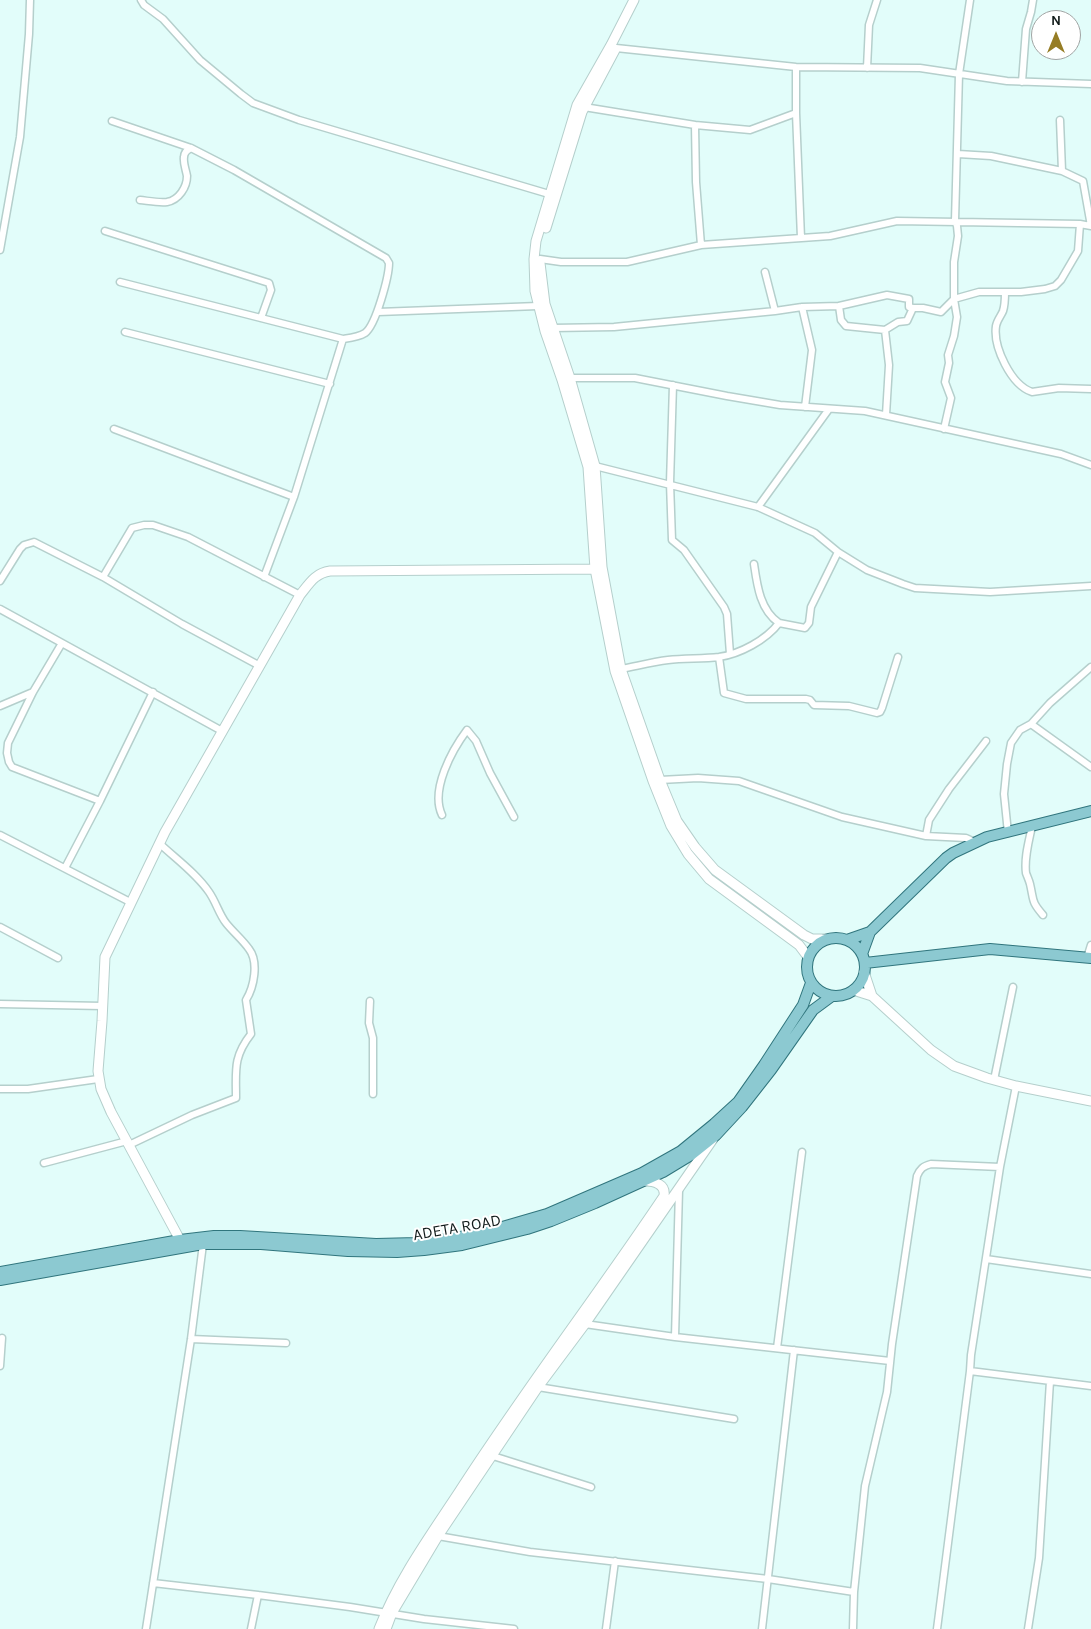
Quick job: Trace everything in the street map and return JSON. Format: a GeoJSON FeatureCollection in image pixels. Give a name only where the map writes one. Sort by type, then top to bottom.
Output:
{"type":"FeatureCollection","features":[{"type":"Feature","properties":{"kind":"main road"},"geometry":{"type":"LineString","coordinates":[[847,940],[870,932],[953,853],[987,837],[1091,812]]}},
{"type":"Feature","properties":{"kind":"main road"},"geometry":{"type":"LineString","coordinates":[[864,963],[856,946],[847,940],[836,938],[825,940],[815,946],[808,957],[806,971],[811,983],[822,992],[832,996],[843,995],[854,990],[861,982],[870,932]]}},
{"type":"Feature","properties":{"kind":"main road"},"geometry":{"type":"LineString","coordinates":[[864,963],[990,949],[1089,958]]}},
{"type":"Feature","properties":{"kind":"main road","name":"ADETA ROAD"},"geometry":{"type":"LineString","coordinates":[[0,1280],[203,1244],[260,1244],[348,1251],[397,1252],[462,1245],[493,1234],[547,1214],[642,1173],[680,1152],[738,1102],[803,1005],[811,983]]}},
{"type":"Feature","properties":{"kind":"main road","name":"ADETA ROAD"},"geometry":{"type":"LineString","coordinates":[[0,1272],[180,1240],[214,1236],[376,1244],[417,1243],[527,1229],[574,1213],[645,1181],[691,1154],[716,1135],[771,1070],[813,1010],[832,996]]}},
{"type":"Feature","properties":{"kind":"street"},"geometry":{"type":"LineString","coordinates":[[0,250],[20,137],[30,0]]}},
{"type":"Feature","properties":{"kind":"street"},"geometry":{"type":"LineString","coordinates":[[141,0],[144,5],[162,19],[200,60],[253,103],[300,120],[549,194]]}},
{"type":"Feature","properties":{"kind":"street"},"geometry":{"type":"LineString","coordinates":[[634,0],[616,48],[584,107],[558,177],[549,194],[536,241],[534,285],[538,306],[595,466],[602,567],[622,669],[660,780],[671,826],[688,854],[708,879],[799,945],[808,957]]}},
{"type":"Feature","properties":{"kind":"street"},"geometry":{"type":"LineString","coordinates":[[641,0],[611,45],[580,99],[558,177],[542,242],[540,259],[540,273],[545,304],[570,378],[572,400],[588,467],[595,569],[615,671],[663,797],[677,822],[695,848],[715,870],[804,935],[812,939],[825,940]]}},
{"type":"Feature","properties":{"kind":"street"},"geometry":{"type":"LineString","coordinates":[[868,68],[869,25],[877,0]]}},
{"type":"Feature","properties":{"kind":"street"},"geometry":{"type":"LineString","coordinates":[[944,429],[951,398],[945,382],[948,355],[957,317],[954,299],[954,262],[958,236],[955,221],[959,74],[970,0]]}},
{"type":"Feature","properties":{"kind":"street"},"geometry":{"type":"LineString","coordinates":[[1022,82],[1026,29],[1033,0]]}},
{"type":"Feature","properties":{"kind":"street"},"geometry":{"type":"LineString","coordinates":[[616,48],[796,67],[920,68],[1022,82],[1091,84]]}},
{"type":"Feature","properties":{"kind":"street"},"geometry":{"type":"LineString","coordinates":[[796,67],[801,238]]}},
{"type":"Feature","properties":{"kind":"street"},"geometry":{"type":"LineString","coordinates":[[584,107],[695,125],[750,130],[796,112]]}},
{"type":"Feature","properties":{"kind":"street"},"geometry":{"type":"LineString","coordinates":[[1060,120],[1062,171]]}},
{"type":"Feature","properties":{"kind":"street"},"geometry":{"type":"LineString","coordinates":[[112,121],[191,148],[234,170],[386,258],[389,263],[378,312],[372,326],[365,333],[343,339],[120,282]]}},
{"type":"Feature","properties":{"kind":"street"},"geometry":{"type":"LineString","coordinates":[[695,125],[696,182],[701,245]]}},
{"type":"Feature","properties":{"kind":"street"},"geometry":{"type":"LineString","coordinates":[[140,200],[166,202],[177,198],[186,185],[187,177],[184,157],[187,150],[191,148]]}},
{"type":"Feature","properties":{"kind":"street"},"geometry":{"type":"LineString","coordinates":[[540,259],[561,262],[627,262],[701,245],[830,236],[897,221],[1080,224],[1091,226],[1084,181],[1062,171],[991,156],[958,154]]}},
{"type":"Feature","properties":{"kind":"street"},"geometry":{"type":"LineString","coordinates":[[552,328],[614,327],[802,307],[840,306],[887,295],[909,299],[909,308],[923,308],[941,312],[954,299],[982,291],[1029,291],[1055,286],[1061,280],[1078,251],[1080,224]]}},
{"type":"Feature","properties":{"kind":"street"},"geometry":{"type":"LineString","coordinates":[[105,231],[269,283],[271,290],[261,318]]}},
{"type":"Feature","properties":{"kind":"street"},"geometry":{"type":"LineString","coordinates":[[766,272],[775,311]]}},
{"type":"Feature","properties":{"kind":"street"},"geometry":{"type":"LineString","coordinates":[[1005,292],[1003,311],[996,324],[999,353],[1018,382],[1028,391],[1032,392],[1059,388],[1091,389]]}},
{"type":"Feature","properties":{"kind":"street"},"geometry":{"type":"LineString","coordinates":[[378,312],[538,306]]}},
{"type":"Feature","properties":{"kind":"street"},"geometry":{"type":"LineString","coordinates":[[840,306],[841,320],[846,326],[885,330],[898,322],[907,320],[913,308]]}},
{"type":"Feature","properties":{"kind":"street"},"geometry":{"type":"LineString","coordinates":[[802,307],[812,350],[805,407]]}},
{"type":"Feature","properties":{"kind":"street"},"geometry":{"type":"LineString","coordinates":[[885,330],[889,365],[886,415]]}},
{"type":"Feature","properties":{"kind":"street"},"geometry":{"type":"LineString","coordinates":[[125,332],[330,384]]}},
{"type":"Feature","properties":{"kind":"street"},"geometry":{"type":"LineString","coordinates":[[264,577],[294,497],[343,339]]}},
{"type":"Feature","properties":{"kind":"street"},"geometry":{"type":"LineString","coordinates":[[570,378],[635,378],[771,404],[865,411],[1061,454],[1091,465]]}},
{"type":"Feature","properties":{"kind":"street"},"geometry":{"type":"LineString","coordinates":[[673,385],[670,483],[672,540],[684,550],[724,607],[727,614],[730,654]]}},
{"type":"Feature","properties":{"kind":"street"},"geometry":{"type":"LineString","coordinates":[[758,507],[828,409]]}},
{"type":"Feature","properties":{"kind":"street"},"geometry":{"type":"LineString","coordinates":[[114,429],[294,497]]}},
{"type":"Feature","properties":{"kind":"street"},"geometry":{"type":"LineString","coordinates":[[595,466],[670,483],[758,507],[815,533],[838,552],[867,570],[915,588],[990,592],[1091,586]]}},
{"type":"Feature","properties":{"kind":"street"},"geometry":{"type":"LineString","coordinates":[[103,577],[132,528],[144,524],[153,525],[188,537],[300,596]]}},
{"type":"Feature","properties":{"kind":"street"},"geometry":{"type":"LineString","coordinates":[[0,581],[20,549],[24,545],[34,542],[103,577],[182,624],[260,666]]}},
{"type":"Feature","properties":{"kind":"street"},"geometry":{"type":"LineString","coordinates":[[754,564],[762,601],[770,615],[779,623],[805,628],[809,623],[811,607],[838,552]]}},
{"type":"Feature","properties":{"kind":"street"},"geometry":{"type":"LineString","coordinates":[[180,1240],[110,1112],[98,1079],[105,956],[159,843],[300,596],[316,575],[330,571],[595,569]]}},
{"type":"Feature","properties":{"kind":"street"},"geometry":{"type":"LineString","coordinates":[[0,609],[222,731]]}},
{"type":"Feature","properties":{"kind":"street"},"geometry":{"type":"LineString","coordinates":[[622,669],[667,660],[720,657],[748,647],[773,631],[779,623]]}},
{"type":"Feature","properties":{"kind":"street"},"geometry":{"type":"LineString","coordinates":[[62,643],[33,692],[8,743],[7,753],[9,762],[12,767],[100,801]]}},
{"type":"Feature","properties":{"kind":"street"},"geometry":{"type":"LineString","coordinates":[[720,657],[724,693],[746,699],[806,699],[810,700],[814,705],[849,706],[877,713],[882,708],[898,658]]}},
{"type":"Feature","properties":{"kind":"street"},"geometry":{"type":"LineString","coordinates":[[1008,833],[1004,794],[1011,742],[1020,730],[1031,724],[1050,703],[1091,667]]}},
{"type":"Feature","properties":{"kind":"street"},"geometry":{"type":"LineString","coordinates":[[0,706],[33,692]]}},
{"type":"Feature","properties":{"kind":"street"},"geometry":{"type":"LineString","coordinates":[[65,868],[153,692]]}},
{"type":"Feature","properties":{"kind":"street"},"geometry":{"type":"LineString","coordinates":[[1031,724],[1091,767]]}},
{"type":"Feature","properties":{"kind":"street"},"geometry":{"type":"LineString","coordinates":[[442,815],[439,796],[441,781],[457,744],[467,730],[476,742],[490,773],[514,817]]}},
{"type":"Feature","properties":{"kind":"street"},"geometry":{"type":"LineString","coordinates":[[926,836],[929,820],[948,789],[986,742]]}},
{"type":"Feature","properties":{"kind":"street"},"geometry":{"type":"LineString","coordinates":[[660,780],[698,778],[739,782],[842,817],[926,836],[966,838],[977,842]]}},
{"type":"Feature","properties":{"kind":"street"},"geometry":{"type":"LineString","coordinates":[[1032,826],[1026,873],[1030,884],[1031,897],[1043,915]]}},
{"type":"Feature","properties":{"kind":"street"},"geometry":{"type":"LineString","coordinates":[[0,835],[130,902]]}},
{"type":"Feature","properties":{"kind":"street"},"geometry":{"type":"LineString","coordinates":[[44,1163],[128,1143],[236,1098],[236,1064],[241,1046],[251,1034],[246,1000],[252,992],[253,982],[254,968],[250,950],[225,922],[209,892],[194,875],[159,843]]}},
{"type":"Feature","properties":{"kind":"street"},"geometry":{"type":"LineString","coordinates":[[0,927],[58,958]]}},
{"type":"Feature","properties":{"kind":"street"},"geometry":{"type":"LineString","coordinates":[[1089,958],[1091,945]]}},
{"type":"Feature","properties":{"kind":"street"},"geometry":{"type":"LineString","coordinates":[[864,963],[867,986],[872,996],[931,1050],[954,1066],[1016,1086],[1091,1101]]}},
{"type":"Feature","properties":{"kind":"street"},"geometry":{"type":"LineString","coordinates":[[994,1080],[1013,987]]}},
{"type":"Feature","properties":{"kind":"street"},"geometry":{"type":"LineString","coordinates":[[854,990],[872,996]]}},
{"type":"Feature","properties":{"kind":"street"},"geometry":{"type":"LineString","coordinates":[[370,1001],[369,1023],[373,1038],[372,1094]]}},
{"type":"Feature","properties":{"kind":"street"},"geometry":{"type":"LineString","coordinates":[[0,1004],[103,1006]]}},
{"type":"Feature","properties":{"kind":"street"},"geometry":{"type":"LineString","coordinates":[[0,1089],[28,1089],[98,1079]]}},
{"type":"Feature","properties":{"kind":"street"},"geometry":{"type":"LineString","coordinates":[[937,1629],[971,1355],[1000,1167],[1016,1086]]}},
{"type":"Feature","properties":{"kind":"street"},"geometry":{"type":"LineString","coordinates":[[378,1629],[538,1387],[585,1324],[716,1135]]}},
{"type":"Feature","properties":{"kind":"street"},"geometry":{"type":"LineString","coordinates":[[777,1348],[802,1152]]}},
{"type":"Feature","properties":{"kind":"street"},"geometry":{"type":"LineString","coordinates":[[852,1629],[865,1486],[887,1392],[917,1176],[920,1170],[931,1164],[1000,1167]]}},
{"type":"Feature","properties":{"kind":"street"},"geometry":{"type":"LineString","coordinates":[[386,1629],[389,1613],[411,1565],[530,1386],[664,1196],[663,1187],[658,1183],[645,1181]]}},
{"type":"Feature","properties":{"kind":"street"},"geometry":{"type":"LineString","coordinates":[[675,1337],[679,1190]]}},
{"type":"Feature","properties":{"kind":"street"},"geometry":{"type":"LineString","coordinates":[[146,1629],[191,1338],[203,1244]]}},
{"type":"Feature","properties":{"kind":"street"},"geometry":{"type":"LineString","coordinates":[[986,1259],[1091,1274]]}},
{"type":"Feature","properties":{"kind":"street"},"geometry":{"type":"LineString","coordinates":[[585,1324],[675,1337],[890,1361]]}},
{"type":"Feature","properties":{"kind":"street"},"geometry":{"type":"LineString","coordinates":[[0,1366],[2,1338]]}},
{"type":"Feature","properties":{"kind":"street"},"geometry":{"type":"LineString","coordinates":[[191,1338],[286,1343]]}},
{"type":"Feature","properties":{"kind":"street"},"geometry":{"type":"LineString","coordinates":[[762,1629],[794,1350]]}},
{"type":"Feature","properties":{"kind":"street"},"geometry":{"type":"LineString","coordinates":[[970,1371],[1091,1386]]}},
{"type":"Feature","properties":{"kind":"street"},"geometry":{"type":"LineString","coordinates":[[1028,1629],[1040,1558],[1050,1382]]}},
{"type":"Feature","properties":{"kind":"street"},"geometry":{"type":"LineString","coordinates":[[538,1387],[734,1419]]}},
{"type":"Feature","properties":{"kind":"street"},"geometry":{"type":"LineString","coordinates":[[493,1456],[591,1487]]}},
{"type":"Feature","properties":{"kind":"street"},"geometry":{"type":"LineString","coordinates":[[438,1536],[530,1552],[768,1579],[854,1592]]}},
{"type":"Feature","properties":{"kind":"street"},"geometry":{"type":"LineString","coordinates":[[606,1629],[615,1561]]}},
{"type":"Feature","properties":{"kind":"street"},"geometry":{"type":"LineString","coordinates":[[153,1583],[514,1629]]}},
{"type":"Feature","properties":{"kind":"street"},"geometry":{"type":"LineString","coordinates":[[251,1629],[258,1595]]}}]}
